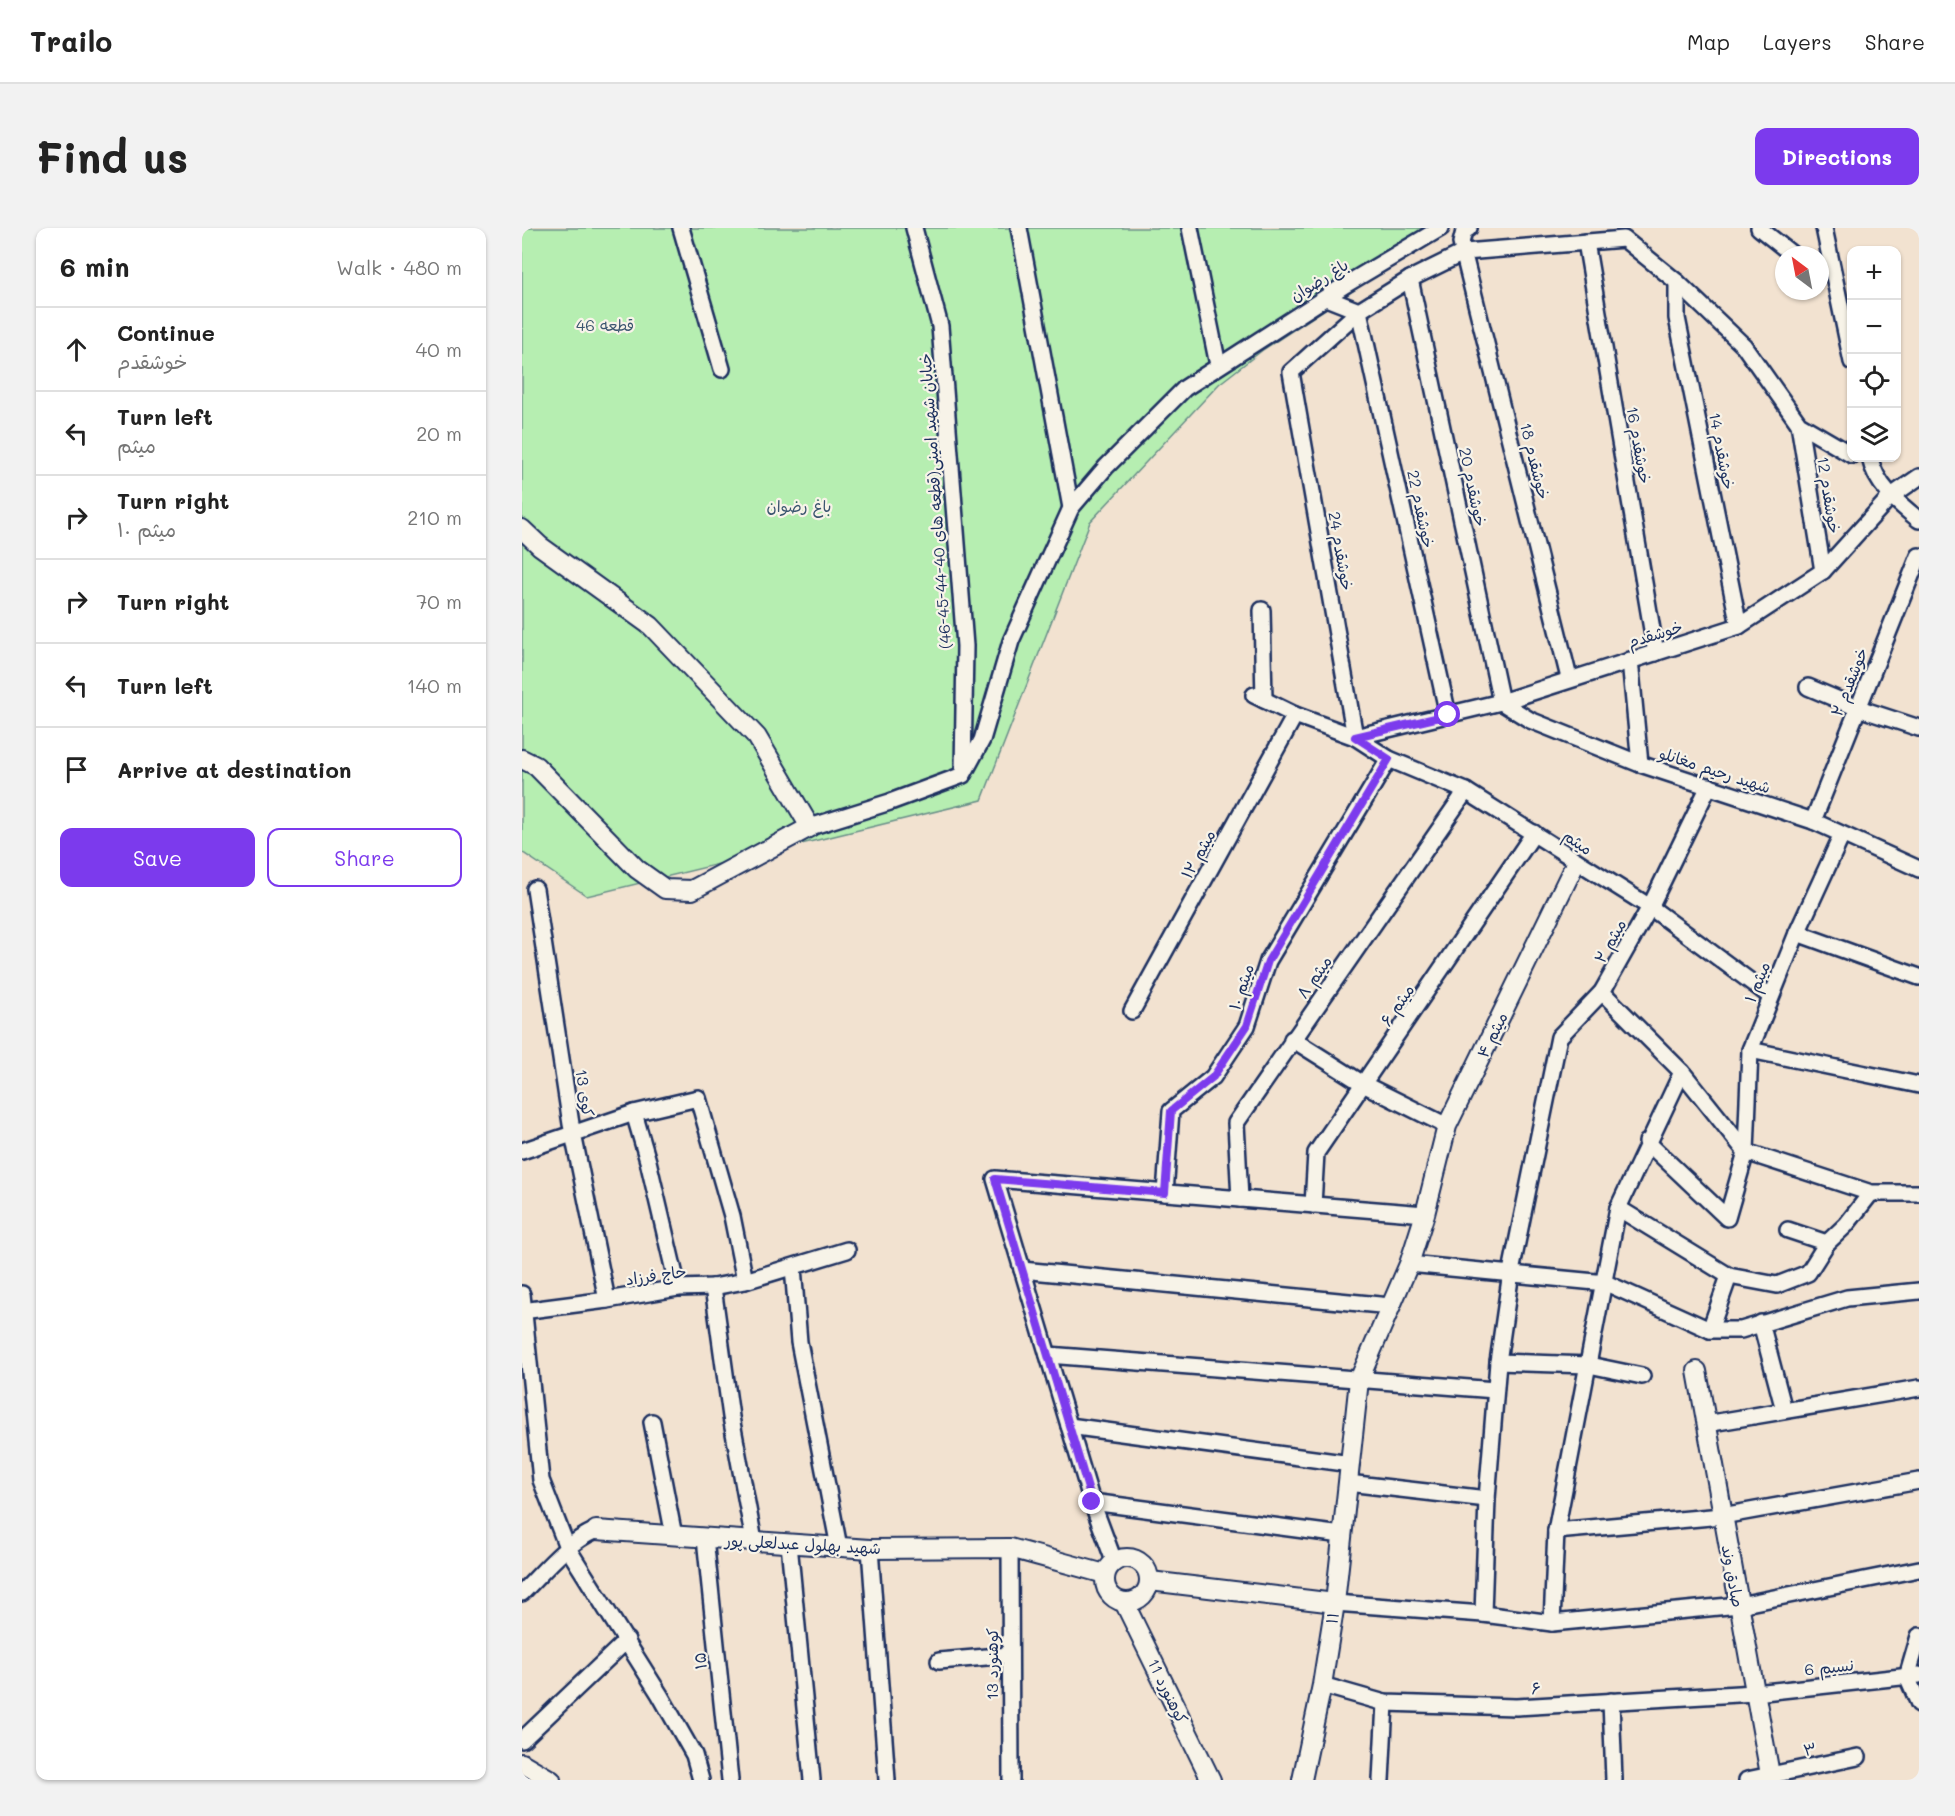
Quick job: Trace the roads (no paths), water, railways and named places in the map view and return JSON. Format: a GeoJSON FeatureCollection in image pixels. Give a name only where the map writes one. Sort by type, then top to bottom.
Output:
{"type":"FeatureCollection","features":[{"type":"Feature","properties":{"kind":"street"},"geometry":{"type":"LineString","coordinates":[[681,228],[722,369]]}},
{"type":"Feature","properties":{"kind":"street","name":"خیابان شهید امینی(قطعه های 40-44-45-46)"},"geometry":{"type":"LineString","coordinates":[[914,228],[940,326],[965,646],[963,775]]}},
{"type":"Feature","properties":{"kind":"street"},"geometry":{"type":"LineString","coordinates":[[1019,228],[1071,508]]}},
{"type":"Feature","properties":{"kind":"street"},"geometry":{"type":"LineString","coordinates":[[1190,228],[1218,365]]}},
{"type":"Feature","properties":{"kind":"street","name":"باغ رضوان"},"geometry":{"type":"LineString","coordinates":[[963,775],[982,740],[1011,641],[1071,508],[1106,467],[1185,388],[1218,365],[1441,228]]}},
{"type":"Feature","properties":{"kind":"street"},"geometry":{"type":"LineString","coordinates":[[1465,252],[1461,243],[1464,231],[1469,228]]}},
{"type":"Feature","properties":{"kind":"street"},"geometry":{"type":"LineString","coordinates":[[1759,228],[1782,246]]}},
{"type":"Feature","properties":{"kind":"street"},"geometry":{"type":"LineString","coordinates":[[1824,228],[1849,354]]}},
{"type":"Feature","properties":{"kind":"street"},"geometry":{"type":"LineString","coordinates":[[1326,298],[1359,311],[1410,279],[1465,252],[1624,239],[1677,282],[1744,346],[1799,424],[1847,453]]}},
{"type":"Feature","properties":{"kind":"street","name":"خوشقدم 16"},"geometry":{"type":"LineString","coordinates":[[1586,242],[1656,653]]}},
{"type":"Feature","properties":{"kind":"street","name":"خوشقدم 18"},"geometry":{"type":"LineString","coordinates":[[1465,252],[1569,678]]}},
{"type":"Feature","properties":{"kind":"street","name":"خوشقدم 20"},"geometry":{"type":"LineString","coordinates":[[1410,279],[1501,702]]}},
{"type":"Feature","properties":{"kind":"street","name":"خوشقدم 14"},"geometry":{"type":"LineString","coordinates":[[1677,282],[1677,318],[1739,626]]}},
{"type":"Feature","properties":{"kind":"street"},"geometry":{"type":"LineString","coordinates":[[1829,284],[1837,290]]}},
{"type":"Feature","properties":{"kind":"street","name":"خوشقدم 24"},"geometry":{"type":"LineString","coordinates":[[1355,737],[1291,372],[1359,311]]}},
{"type":"Feature","properties":{"kind":"street","name":"خوشقدم 22"},"geometry":{"type":"LineString","coordinates":[[1359,311],[1448,715]]}},
{"type":"Feature","properties":{"kind":"street","name":"خوشقدم 12"},"geometry":{"type":"LineString","coordinates":[[1799,424],[1823,571]]}},
{"type":"Feature","properties":{"kind":"street"},"geometry":{"type":"LineString","coordinates":[[1871,462],[1890,497],[1919,520]]}},
{"type":"Feature","properties":{"kind":"street","name":"خوشقدم"},"geometry":{"type":"LineString","coordinates":[[1355,737],[1501,702],[1569,678],[1739,626],[1823,571],[1890,497],[1919,477]]}},
{"type":"Feature","properties":{"kind":"street"},"geometry":{"type":"LineString","coordinates":[[522,529],[540,546],[651,626],[757,737],[810,827]]}},
{"type":"Feature","properties":{"kind":"street","name":"۲ خوشقدم"},"geometry":{"type":"LineString","coordinates":[[1812,821],[1919,556]]}},
{"type":"Feature","properties":{"kind":"street","name":"میثم"},"geometry":{"type":"LineString","coordinates":[[1262,610],[1259,697],[1295,715],[1355,737],[1389,759],[1466,790],[1650,907],[1770,996]]}},
{"type":"Feature","properties":{"kind":"street"},"geometry":{"type":"LineString","coordinates":[[1630,660],[1640,764]]}},
{"type":"Feature","properties":{"kind":"street"},"geometry":{"type":"LineString","coordinates":[[1808,687],[1858,708],[1919,728]]}},
{"type":"Feature","properties":{"kind":"street","name":"شهید رحیم مغانلو"},"geometry":{"type":"LineString","coordinates":[[1501,702],[1530,720],[1640,764],[1812,821],[1919,869]]}},
{"type":"Feature","properties":{"kind":"street","name":"۱۲ میثم"},"geometry":{"type":"LineString","coordinates":[[1132,1011],[1295,715]]}},
{"type":"Feature","properties":{"kind":"street"},"geometry":{"type":"LineString","coordinates":[[522,759],[536,766],[637,869],[665,889],[692,890],[810,827],[890,802],[963,775]]}},
{"type":"Feature","properties":{"kind":"street","name":"۱۰ میثم"},"geometry":{"type":"LineString","coordinates":[[1165,1193],[1171,1111],[1213,1077],[1247,1026],[1268,961],[1389,759]]}},
{"type":"Feature","properties":{"kind":"street","name":"۲ میثم"},"geometry":{"type":"LineString","coordinates":[[1483,1614],[1487,1499],[1498,1362],[1511,1272],[1558,1037],[1602,992],[1650,907],[1709,786]]}},
{"type":"Feature","properties":{"kind":"street","name":"۸ میثم"},"geometry":{"type":"LineString","coordinates":[[1240,1199],[1236,1123],[1466,790]]}},
{"type":"Feature","properties":{"kind":"street","name":"۶ میثم"},"geometry":{"type":"LineString","coordinates":[[1313,1204],[1316,1153],[1534,834]]}},
{"type":"Feature","properties":{"kind":"street","name":"۱ میثم"},"geometry":{"type":"LineString","coordinates":[[1647,1142],[1727,1218],[1746,1152],[1750,1050],[1770,996],[1842,835]]}},
{"type":"Feature","properties":{"kind":"street","name":"۴ میثم"},"geometry":{"type":"LineString","coordinates":[[1335,1602],[1359,1380],[1409,1264],[1448,1126],[1576,862]]}},
{"type":"Feature","properties":{"kind":"street","name":"کوی 13"},"geometry":{"type":"LineString","coordinates":[[535,889],[573,1135],[607,1300]]}},
{"type":"Feature","properties":{"kind":"street"},"geometry":{"type":"LineString","coordinates":[[1797,933],[1919,977]]}},
{"type":"Feature","properties":{"kind":"street"},"geometry":{"type":"LineString","coordinates":[[1602,992],[1682,1072],[1746,1152],[1871,1193],[1919,1193]]}},
{"type":"Feature","properties":{"kind":"street"},"geometry":{"type":"LineString","coordinates":[[1292,1039],[1365,1084],[1448,1126]]}},
{"type":"Feature","properties":{"kind":"street"},"geometry":{"type":"LineString","coordinates":[[1750,1050],[1919,1085]]}},
{"type":"Feature","properties":{"kind":"street"},"geometry":{"type":"LineString","coordinates":[[1552,1623],[1556,1531],[1606,1282],[1618,1208],[1647,1142],[1682,1072]]}},
{"type":"Feature","properties":{"kind":"street"},"geometry":{"type":"LineString","coordinates":[[522,1151],[633,1113],[698,1098],[732,1216],[745,1281]]}},
{"type":"Feature","properties":{"kind":"street"},"geometry":{"type":"LineString","coordinates":[[633,1113],[648,1161],[678,1288]]}},
{"type":"Feature","properties":{"kind":"street"},"geometry":{"type":"LineString","coordinates":[[1110,1568],[1121,1558],[1135,1558],[1146,1567],[1150,1581],[1144,1594],[1139,1599],[1124,1602],[1117,1600],[1107,1589],[1110,1568],[1092,1502],[995,1179],[1425,1214]]}},
{"type":"Feature","properties":{"kind":"street"},"geometry":{"type":"LineString","coordinates":[[1618,1208],[1729,1276],[1777,1285],[1808,1273],[1827,1243],[1846,1225],[1871,1193]]}},
{"type":"Feature","properties":{"kind":"street"},"geometry":{"type":"LineString","coordinates":[[1788,1230],[1827,1243]]}},
{"type":"Feature","properties":{"kind":"street","name":"حاج فرزاد"},"geometry":{"type":"LineString","coordinates":[[524,1310],[607,1300],[678,1288],[713,1287],[745,1281],[847,1250]]}},
{"type":"Feature","properties":{"kind":"street"},"geometry":{"type":"LineString","coordinates":[[1409,1264],[1606,1282],[1710,1330],[1741,1330],[1846,1298],[1919,1291]]}},
{"type":"Feature","properties":{"kind":"street"},"geometry":{"type":"LineString","coordinates":[[793,1267],[799,1342],[838,1547]]}},
{"type":"Feature","properties":{"kind":"street"},"geometry":{"type":"LineString","coordinates":[[1022,1270],[1390,1306]]}},
{"type":"Feature","properties":{"kind":"street"},"geometry":{"type":"LineString","coordinates":[[1710,1330],[1729,1276]]}},
{"type":"Feature","properties":{"kind":"street"},"geometry":{"type":"LineString","coordinates":[[713,1287],[731,1417],[754,1541]]}},
{"type":"Feature","properties":{"kind":"street"},"geometry":{"type":"LineString","coordinates":[[522,1294],[541,1480],[567,1547],[627,1640],[694,1755],[701,1780]]}},
{"type":"Feature","properties":{"kind":"street"},"geometry":{"type":"LineString","coordinates":[[1761,1323],[1784,1410]]}},
{"type":"Feature","properties":{"kind":"street"},"geometry":{"type":"LineString","coordinates":[[1048,1355],[1495,1390]]}},
{"type":"Feature","properties":{"kind":"street"},"geometry":{"type":"LineString","coordinates":[[1498,1362],[1589,1365],[1642,1376]]}},
{"type":"Feature","properties":{"kind":"street","name":"صادق وند"},"geometry":{"type":"LineString","coordinates":[[1697,1371],[1770,1778]]}},
{"type":"Feature","properties":{"kind":"street"},"geometry":{"type":"LineString","coordinates":[[1706,1424],[1919,1388]]}},
{"type":"Feature","properties":{"kind":"street"},"geometry":{"type":"LineString","coordinates":[[652,1422],[674,1536]]}},
{"type":"Feature","properties":{"kind":"street"},"geometry":{"type":"LineString","coordinates":[[1069,1426],[1350,1464]]}},
{"type":"Feature","properties":{"kind":"street"},"geometry":{"type":"LineString","coordinates":[[1556,1531],[1722,1516],[1919,1481]]}},
{"type":"Feature","properties":{"kind":"street"},"geometry":{"type":"LineString","coordinates":[[1348,1483],[1487,1499]]}},
{"type":"Feature","properties":{"kind":"street"},"geometry":{"type":"LineString","coordinates":[[1092,1502],[1342,1535]]}},
{"type":"Feature","properties":{"kind":"street","name":"شهید بهلول عبدلعلی پور"},"geometry":{"type":"LineString","coordinates":[[522,1593],[567,1547],[596,1530],[870,1549],[1010,1548],[1110,1568]]}},
{"type":"Feature","properties":{"kind":"street","name":"۱۵"},"geometry":{"type":"LineString","coordinates":[[705,1538],[730,1780]]}},
{"type":"Feature","properties":{"kind":"street"},"geometry":{"type":"LineString","coordinates":[[789,1544],[812,1780]]}},
{"type":"Feature","properties":{"kind":"street","name":"کوهنورد 13"},"geometry":{"type":"LineString","coordinates":[[1010,1548],[1011,1780]]}},
{"type":"Feature","properties":{"kind":"street"},"geometry":{"type":"LineString","coordinates":[[870,1549],[887,1780]]}},
{"type":"Feature","properties":{"kind":"street"},"geometry":{"type":"LineString","coordinates":[[1335,1602],[1483,1614],[1552,1623],[1739,1605],[1919,1569]]}},
{"type":"Feature","properties":{"kind":"street","name":"۱۱"},"geometry":{"type":"LineString","coordinates":[[1150,1581],[1335,1602],[1322,1685],[1302,1780]]}},
{"type":"Feature","properties":{"kind":"street","name":"کوهنورد 11"},"geometry":{"type":"LineString","coordinates":[[1124,1602],[1211,1780]]}},
{"type":"Feature","properties":{"kind":"street"},"geometry":{"type":"LineString","coordinates":[[1919,1636],[1913,1676],[1919,1704]]}},
{"type":"Feature","properties":{"kind":"street"},"geometry":{"type":"LineString","coordinates":[[522,1740],[627,1640]]}},
{"type":"Feature","properties":{"kind":"street"},"geometry":{"type":"LineString","coordinates":[[939,1660],[1010,1655]]}},
{"type":"Feature","properties":{"kind":"street","name":"نسیم 6"},"geometry":{"type":"LineString","coordinates":[[1755,1693],[1913,1676]]}},
{"type":"Feature","properties":{"kind":"street","name":"۶"},"geometry":{"type":"LineString","coordinates":[[1322,1685],[1385,1703],[1516,1707],[1755,1693]]}},
{"type":"Feature","properties":{"kind":"street"},"geometry":{"type":"LineString","coordinates":[[1611,1701],[1614,1780]]}},
{"type":"Feature","properties":{"kind":"street"},"geometry":{"type":"LineString","coordinates":[[1381,1780],[1385,1703]]}},
{"type":"Feature","properties":{"kind":"street","name":"۳"},"geometry":{"type":"LineString","coordinates":[[1747,1780],[1770,1778],[1858,1757]]}},
{"type":"Feature","properties":{"kind":"street"},"geometry":{"type":"LineString","coordinates":[[522,1762],[551,1780]]}},
{"type":"Feature","properties":{"kind":"park label","name":"قطعه 46"},"geometry":{"type":"Point","coordinates":[605,325]}}]}
